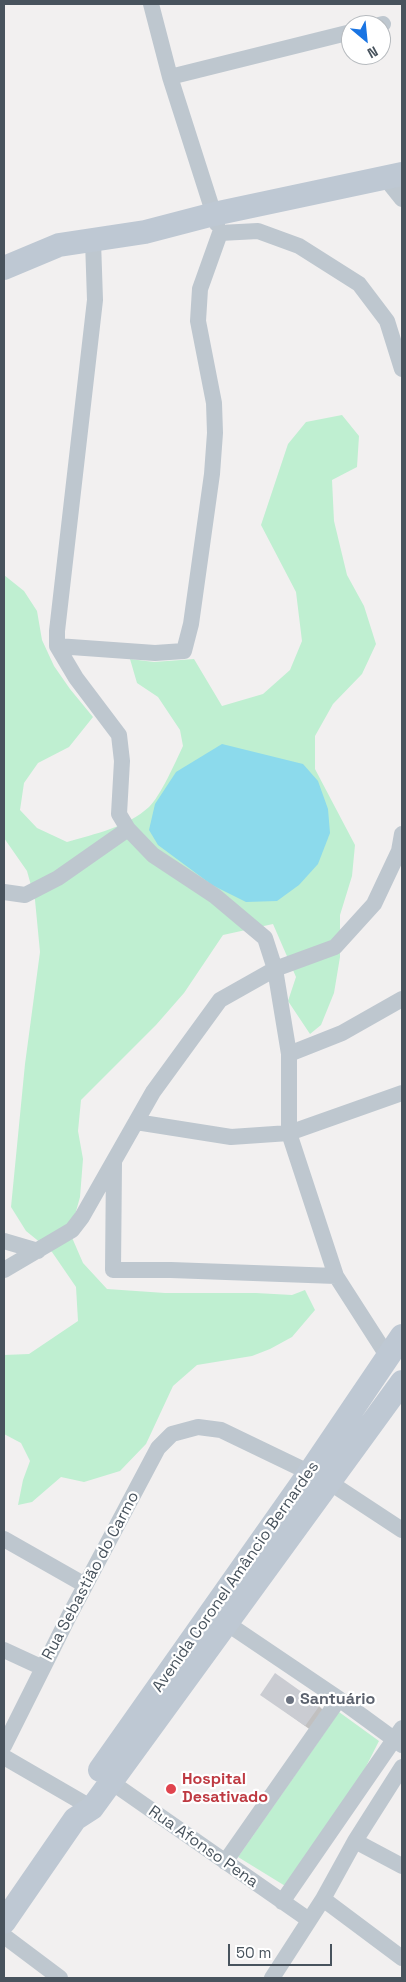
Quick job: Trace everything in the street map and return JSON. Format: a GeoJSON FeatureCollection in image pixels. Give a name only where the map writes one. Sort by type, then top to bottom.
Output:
{"type":"FeatureCollection","features":[{"type":"Feature","properties":{"kind":"street"},"geometry":{"type":"LineString","coordinates":[[57,646],[155,652],[184,651],[191,624],[216,433],[212,395],[198,321],[200,289],[217,224],[170,78],[151,4]]}},
{"type":"Feature","properties":{"kind":"street"},"geometry":{"type":"LineString","coordinates":[[170,78],[341,35]]}},
{"type":"Feature","properties":{"kind":"street"},"geometry":{"type":"LineString","coordinates":[[4,268],[59,245],[145,232],[217,224],[394,176],[402,199]]}},
{"type":"Feature","properties":{"kind":"street"},"geometry":{"type":"LineString","coordinates":[[217,224],[258,231],[299,246],[358,284],[387,321],[402,369]]}},
{"type":"Feature","properties":{"kind":"street"},"geometry":{"type":"LineString","coordinates":[[93,241],[95,300],[57,631],[57,646],[76,678],[119,735],[122,761],[119,814],[128,829],[153,855],[215,896],[265,938],[275,969],[289,1054],[289,1134],[336,1276],[388,1357]]}},
{"type":"Feature","properties":{"kind":"street"},"geometry":{"type":"LineString","coordinates":[[4,892],[25,895],[33,891],[58,878],[128,829]]}},
{"type":"Feature","properties":{"kind":"street"},"geometry":{"type":"LineString","coordinates":[[4,1270],[72,1230],[82,1217],[153,1092],[220,1000],[275,969],[335,947],[374,904],[399,851],[402,834]]}},
{"type":"Feature","properties":{"kind":"street"},"geometry":{"type":"LineString","coordinates":[[289,1054],[342,1033],[402,999]]}},
{"type":"Feature","properties":{"kind":"street"},"geometry":{"type":"LineString","coordinates":[[136,1122],[231,1136],[289,1134],[402,1093]]}},
{"type":"Feature","properties":{"kind":"street"},"geometry":{"type":"LineString","coordinates":[[114,1161],[113,1270],[171,1270],[336,1276]]}},
{"type":"Feature","properties":{"kind":"street"},"geometry":{"type":"LineString","coordinates":[[4,1241],[38,1251]]}},
{"type":"Feature","properties":{"kind":"street","name":"Avenida Coronel Amâncio Bernardes"},"geometry":{"type":"LineString","coordinates":[[4,1922],[104,1778],[319,1477],[402,1336]]}},
{"type":"Feature","properties":{"kind":"street","name":"Avenida Coronel Amâncio Bernardes"},"geometry":{"type":"LineString","coordinates":[[319,1477],[402,1382]]}},
{"type":"Feature","properties":{"kind":"street","name":"Rua Sebastião do Carmo"},"geometry":{"type":"LineString","coordinates":[[4,1746],[85,1585],[158,1448],[172,1434],[198,1428],[221,1430],[319,1477],[402,1530]]}},
{"type":"Feature","properties":{"kind":"street"},"geometry":{"type":"LineString","coordinates":[[4,1538],[85,1585]]}},
{"type":"Feature","properties":{"kind":"street"},"geometry":{"type":"LineString","coordinates":[[219,1618],[400,1737],[282,1902]]}},
{"type":"Feature","properties":{"kind":"street"},"geometry":{"type":"LineString","coordinates":[[4,1650],[43,1668]]}},
{"type":"Feature","properties":{"kind":"street"},"geometry":{"type":"LineString","coordinates":[[226,1862],[340,1698]]}},
{"type":"Feature","properties":{"kind":"street"},"geometry":{"type":"LineString","coordinates":[[4,1757],[82,1810]]}},
{"type":"Feature","properties":{"kind":"street"},"geometry":{"type":"LineString","coordinates":[[275,1977],[323,1899],[355,1841],[402,1767]]}},
{"type":"Feature","properties":{"kind":"street","name":"Rua Afonso Pena"},"geometry":{"type":"LineString","coordinates":[[104,1778],[309,1920]]}},
{"type":"Feature","properties":{"kind":"street"},"geometry":{"type":"LineString","coordinates":[[355,1841],[402,1866]]}},
{"type":"Feature","properties":{"kind":"street"},"geometry":{"type":"LineString","coordinates":[[323,1899],[402,1958]]}},
{"type":"Feature","properties":{"kind":"street"},"geometry":{"type":"LineString","coordinates":[[4,1936],[60,1978]]}},
{"type":"Feature","properties":{"kind":"green space"},"geometry":{"type":"Polygon","coordinates":[[[342,415],[359,436],[357,467],[332,480],[334,521],[347,575],[364,606],[376,644],[362,674],[333,704],[315,736],[315,769],[355,845],[352,876],[340,915],[340,957],[334,993],[321,1025],[310,1034],[288,1001],[296,977],[273,924],[223,935],[184,993],[156,1025],[81,1100],[78,1131],[83,1159],[80,1197],[70,1233],[83,1263],[107,1289],[165,1293],[292,1295],[305,1290],[315,1310],[292,1337],[270,1349],[252,1356],[197,1365],[173,1386],[146,1444],[120,1471],[84,1482],[61,1477],[32,1502],[18,1505],[23,1480],[30,1461],[21,1443],[4,1434],[4,1355],[29,1354],[78,1321],[76,1287],[52,1252],[26,1231],[11,1207],[25,1064],[40,952],[35,900],[27,871],[4,838],[4,575],[24,591],[37,611],[42,640],[54,666],[93,717],[69,747],[38,763],[24,783],[20,810],[37,828],[67,842],[121,825],[140,814],[153,802],[168,778],[183,746],[180,730],[158,697],[137,683],[130,659],[154,662],[194,659],[222,706],[263,694],[290,670],[302,641],[296,592],[261,525],[288,444],[306,422],[342,415]]]}},
{"type":"Feature","properties":{"kind":"green space"},"geometry":{"type":"Polygon","coordinates":[[[339,1712],[379,1741],[343,1812],[295,1892],[238,1857],[339,1712]]]}},
{"type":"Feature","properties":{"kind":"water"},"geometry":{"type":"Polygon","coordinates":[[[222,744],[303,764],[318,781],[328,809],[330,833],[318,864],[299,885],[277,901],[246,902],[212,885],[158,845],[149,830],[155,804],[176,772],[222,744]]]}},
{"type":"Feature","properties":{"kind":"building","name":"Santuário"},"geometry":{"type":"Polygon","coordinates":[[[275,1673],[320,1705],[305,1726],[260,1695],[275,1673]]]}},
{"type":"Feature","properties":{"kind":"place","name":"Santuário"},"geometry":{"type":"Point","coordinates":[290,1700]}},
{"type":"Feature","properties":{"kind":"place","name":"Hospital Desativado"},"geometry":{"type":"Point","coordinates":[171,1789]}}]}
